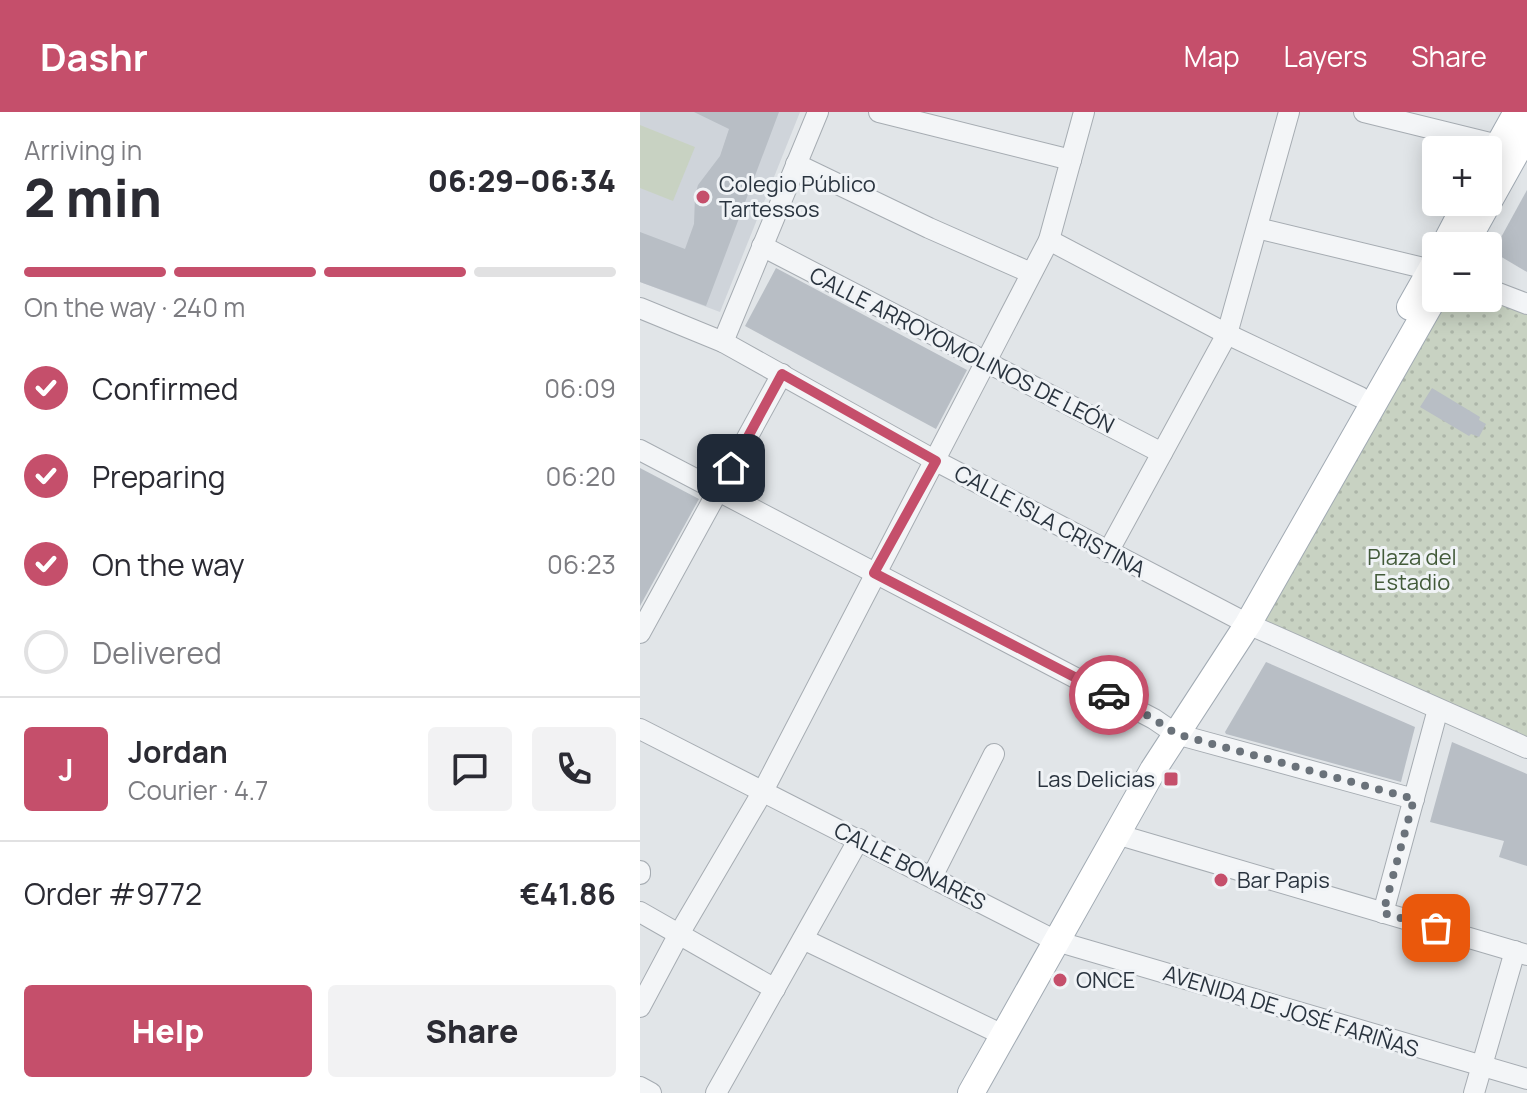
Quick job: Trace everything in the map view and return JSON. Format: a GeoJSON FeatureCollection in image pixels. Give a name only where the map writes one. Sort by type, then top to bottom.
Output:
{"type":"FeatureCollection","features":[{"type":"Feature","properties":{"kind":"main road"},"geometry":{"type":"LineString","coordinates":[[1471,232],[1507,157],[1517,112]]}},
{"type":"Feature","properties":{"kind":"main road"},"geometry":{"type":"LineString","coordinates":[[1507,157],[1527,133]]}},
{"type":"Feature","properties":{"kind":"main road"},"geometry":{"type":"LineString","coordinates":[[1241,620],[1360,397],[1422,295]]}},
{"type":"Feature","properties":{"kind":"main road"},"geometry":{"type":"LineString","coordinates":[[971,1093],[1422,297]]}},
{"type":"Feature","properties":{"kind":"street"},"geometry":{"type":"LineString","coordinates":[[723,342],[818,112]]}},
{"type":"Feature","properties":{"kind":"street"},"geometry":{"type":"LineString","coordinates":[[879,112],[947,120],[1071,160]]}},
{"type":"Feature","properties":{"kind":"street"},"geometry":{"type":"LineString","coordinates":[[640,1007],[763,791],[1049,240],[1084,112]]}},
{"type":"Feature","properties":{"kind":"street"},"geometry":{"type":"LineString","coordinates":[[1108,552],[1227,334],[1289,112]]}},
{"type":"Feature","properties":{"kind":"street"},"geometry":{"type":"LineString","coordinates":[[1364,112],[1507,157]]}},
{"type":"Feature","properties":{"kind":"street"},"geometry":{"type":"LineString","coordinates":[[796,164],[1031,273]]}},
{"type":"Feature","properties":{"kind":"street"},"geometry":{"type":"LineString","coordinates":[[1257,228],[1422,271]]}},
{"type":"Feature","properties":{"kind":"street"},"geometry":{"type":"LineString","coordinates":[[1049,240],[1227,334],[1360,397]]}},
{"type":"Feature","properties":{"kind":"street","name":"CALLE ARROYOMOLINOS DE LEÓN"},"geometry":{"type":"LineString","coordinates":[[762,246],[1162,453]]}},
{"type":"Feature","properties":{"kind":"street"},"geometry":{"type":"LineString","coordinates":[[1502,294],[1527,304]]}},
{"type":"Feature","properties":{"kind":"street","name":"CALLE ISLA CRISTINA"},"geometry":{"type":"LineString","coordinates":[[640,308],[723,342],[936,461],[1241,620],[1527,748]]}},
{"type":"Feature","properties":{"kind":"street"},"geometry":{"type":"LineString","coordinates":[[640,633],[782,374]]}},
{"type":"Feature","properties":{"kind":"street"},"geometry":{"type":"LineString","coordinates":[[640,450],[1154,719],[1176,734],[1414,799]]}},
{"type":"Feature","properties":{"kind":"street"},"geometry":{"type":"LineString","coordinates":[[1383,913],[1438,709]]}},
{"type":"Feature","properties":{"kind":"street","name":"CALLE BONARES"},"geometry":{"type":"LineString","coordinates":[[640,729],[1056,941]]}},
{"type":"Feature","properties":{"kind":"street"},"geometry":{"type":"LineString","coordinates":[[932,877],[994,754]]}},
{"type":"Feature","properties":{"kind":"street"},"geometry":{"type":"LineString","coordinates":[[1116,834],[1521,953],[1474,1093]]}},
{"type":"Feature","properties":{"kind":"street"},"geometry":{"type":"LineString","coordinates":[[716,1093],[859,839]]}},
{"type":"Feature","properties":{"kind":"street"},"geometry":{"type":"LineString","coordinates":[[640,912],[775,989]]}},
{"type":"Feature","properties":{"kind":"street"},"geometry":{"type":"LineString","coordinates":[[803,939],[1003,1035]]}},
{"type":"Feature","properties":{"kind":"street","name":"AVENIDA DE JOSÉ FARIÑAS"},"geometry":{"type":"LineString","coordinates":[[1056,941],[1527,1079]]}},
{"type":"Feature","properties":{"kind":"street"},"geometry":{"type":"LineString","coordinates":[[640,1087],[651,1093]]}},
{"type":"Feature","properties":{"kind":"shaded area","name":"Colegio Público Tartessos"},"geometry":{"type":"Polygon","coordinates":[[[640,112],[800,112],[720,312],[640,282],[640,112]]]}},
{"type":"Feature","properties":{"kind":"green space"},"geometry":{"type":"Polygon","coordinates":[[[640,125],[695,147],[673,201],[640,188],[640,125]]]}},
{"type":"Feature","properties":{"kind":"green space","name":"Plaza del Estadio"},"geometry":{"type":"Polygon","coordinates":[[[1502,300],[1527,304],[1527,748],[1248,624],[1428,312],[1502,312],[1502,300]]]}},
{"type":"Feature","properties":{"kind":"building"},"geometry":{"type":"Polygon","coordinates":[[[694,112],[779,112],[706,306],[640,282],[640,232],[685,249],[694,224],[698,185],[720,156],[729,129],[694,112]]]}},
{"type":"Feature","properties":{"kind":"building"},"geometry":{"type":"Polygon","coordinates":[[[1527,190],[1527,272],[1502,257],[1502,236],[1527,190]]]}},
{"type":"Feature","properties":{"kind":"building"},"geometry":{"type":"Polygon","coordinates":[[[776,268],[967,370],[936,429],[745,326],[776,268]]]}},
{"type":"Feature","properties":{"kind":"building"},"geometry":{"type":"Polygon","coordinates":[[[1432,388],[1480,417],[1479,420],[1486,424],[1479,437],[1469,436],[1420,407],[1432,388]]]}},
{"type":"Feature","properties":{"kind":"building"},"geometry":{"type":"Polygon","coordinates":[[[640,468],[699,499],[640,606],[640,468]]]}},
{"type":"Feature","properties":{"kind":"building"},"geometry":{"type":"Polygon","coordinates":[[[1266,662],[1415,727],[1401,782],[1226,734],[1266,662]]]}},
{"type":"Feature","properties":{"kind":"building"},"geometry":{"type":"Polygon","coordinates":[[[1452,742],[1527,774],[1527,866],[1499,857],[1504,841],[1430,822],[1452,742]]]}},
{"type":"Feature","properties":{"kind":"way so far"},"geometry":{"type":"LineString","coordinates":[[1109,695],[1176,734],[1414,799],[1383,913],[1436,928]]}},
{"type":"Feature","properties":{"kind":"place","name":"Colegio Público Tartessos"},"geometry":{"type":"Point","coordinates":[703,197]}},
{"type":"Feature","properties":{"kind":"place","name":"Las Delicias"},"geometry":{"type":"Point","coordinates":[1171,779]}},
{"type":"Feature","properties":{"kind":"place","name":"Bar Papis"},"geometry":{"type":"Point","coordinates":[1221,880]}},
{"type":"Feature","properties":{"kind":"place","name":"ONCE"},"geometry":{"type":"Point","coordinates":[1060,980]}},
{"type":"Feature","properties":{"kind":"route"},"geometry":{"type":"LineString","coordinates":[[731,468],[782,374],[936,461],[874,573],[1109,695]]}}]}
